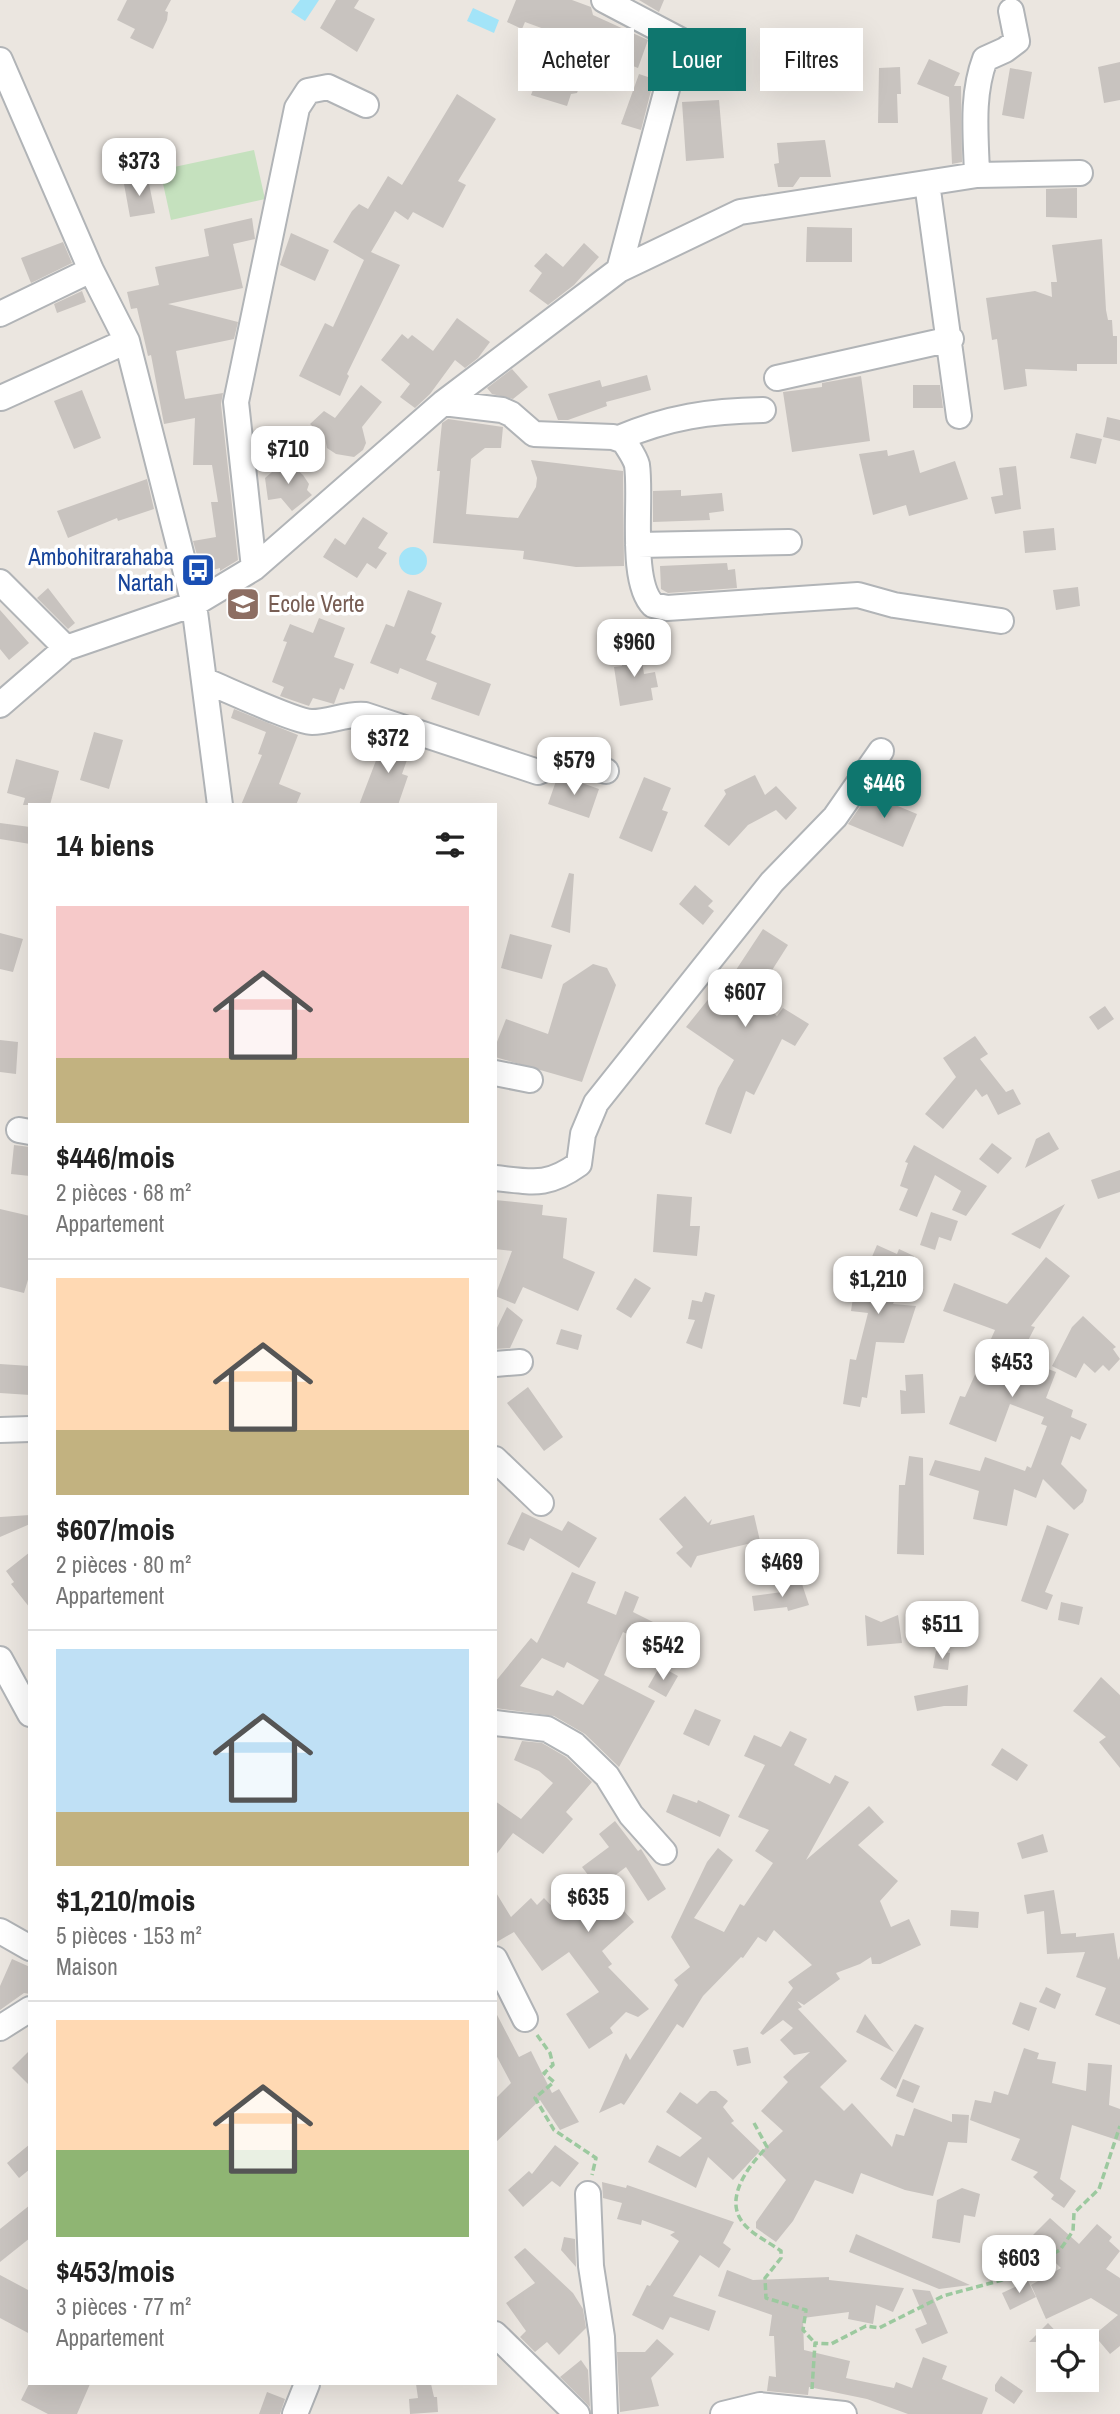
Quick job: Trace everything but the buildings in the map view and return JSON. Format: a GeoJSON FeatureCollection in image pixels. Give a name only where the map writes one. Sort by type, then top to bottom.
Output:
{"type":"FeatureCollection","features":[{"type":"Feature","properties":{"kind":"street"},"geometry":{"type":"LineString","coordinates":[[604,0],[680,40],[619,270]]}},
{"type":"Feature","properties":{"kind":"street"},"geometry":{"type":"LineString","coordinates":[[977,175],[975,108],[978,78],[985,59],[1017,41],[1011,11]]}},
{"type":"Feature","properties":{"kind":"street"},"geometry":{"type":"LineString","coordinates":[[0,60],[91,270],[127,341],[194,604],[220,803]]}},
{"type":"Feature","properties":{"kind":"street"},"geometry":{"type":"LineString","coordinates":[[254,568],[236,402],[297,108],[308,91],[328,87],[366,104]]}},
{"type":"Feature","properties":{"kind":"street"},"geometry":{"type":"LineString","coordinates":[[0,705],[66,648],[194,604],[254,568],[443,404],[619,270],[740,212],[977,175],[1080,173]]}},
{"type":"Feature","properties":{"kind":"street"},"geometry":{"type":"LineString","coordinates":[[927,183],[951,340],[959,416]]}},
{"type":"Feature","properties":{"kind":"street"},"geometry":{"type":"LineString","coordinates":[[0,314],[91,270]]}},
{"type":"Feature","properties":{"kind":"street"},"geometry":{"type":"LineString","coordinates":[[776,378],[951,340]]}},
{"type":"Feature","properties":{"kind":"street"},"geometry":{"type":"LineString","coordinates":[[1,398],[127,341]]}},
{"type":"Feature","properties":{"kind":"street"},"geometry":{"type":"LineString","coordinates":[[443,404],[502,410],[511,414],[534,434],[619,438],[659,421],[714,411],[762,410]]}},
{"type":"Feature","properties":{"kind":"street"},"geometry":{"type":"LineString","coordinates":[[619,438],[636,462],[638,545],[647,599],[660,607],[858,596],[894,605],[1001,621]]}},
{"type":"Feature","properties":{"kind":"street"},"geometry":{"type":"LineString","coordinates":[[638,545],[789,542]]}},
{"type":"Feature","properties":{"kind":"street"},"geometry":{"type":"LineString","coordinates":[[0,582],[66,648]]}},
{"type":"Feature","properties":{"kind":"street"},"geometry":{"type":"LineString","coordinates":[[206,681],[309,722],[342,718],[354,713],[538,772],[565,761],[606,771]]}},
{"type":"Feature","properties":{"kind":"street"},"geometry":{"type":"LineString","coordinates":[[497,1178],[528,1181],[558,1179],[579,1164],[583,1134],[596,1102],[772,882],[835,817],[881,751]]}},
{"type":"Feature","properties":{"kind":"street"},"geometry":{"type":"LineString","coordinates":[[497,1073],[530,1080]]}},
{"type":"Feature","properties":{"kind":"street"},"geometry":{"type":"LineString","coordinates":[[0,1430],[28,1430]]}},
{"type":"Feature","properties":{"kind":"street"},"geometry":{"type":"LineString","coordinates":[[497,1462],[541,1503]]}},
{"type":"Feature","properties":{"kind":"street"},"geometry":{"type":"LineString","coordinates":[[0,1658],[28,1710]]}},
{"type":"Feature","properties":{"kind":"street"},"geometry":{"type":"LineString","coordinates":[[497,1723],[547,1728],[575,1745],[607,1776],[631,1815],[664,1852]]}},
{"type":"Feature","properties":{"kind":"street"},"geometry":{"type":"LineString","coordinates":[[0,1931],[28,1947]]}},
{"type":"Feature","properties":{"kind":"street"},"geometry":{"type":"LineString","coordinates":[[497,1963],[525,2019]]}},
{"type":"Feature","properties":{"kind":"street"},"geometry":{"type":"LineString","coordinates":[[0,2028],[28,2010]]}},
{"type":"Feature","properties":{"kind":"street"},"geometry":{"type":"LineString","coordinates":[[589,2194],[591,2266],[602,2337],[605,2414]]}},
{"type":"Feature","properties":{"kind":"street"},"geometry":{"type":"LineString","coordinates":[[497,2336],[578,2414]]}},
{"type":"Feature","properties":{"kind":"street"},"geometry":{"type":"LineString","coordinates":[[295,2414],[306,2385]]}},
{"type":"Feature","properties":{"kind":"street"},"geometry":{"type":"LineString","coordinates":[[723,2414],[760,2405],[844,2414]]}},
{"type":"Feature","properties":{"kind":"path"},"geometry":{"type":"LineString","coordinates":[[525,2019],[550,2053],[553,2065],[544,2073],[554,2082],[535,2098],[554,2130],[596,2158],[589,2194]]}},
{"type":"Feature","properties":{"kind":"path"},"geometry":{"type":"LineString","coordinates":[[754,2123],[766,2147],[743,2180],[736,2207],[741,2221],[781,2251],[781,2258],[765,2278],[766,2298],[806,2310],[803,2330],[815,2343],[831,2344],[866,2326],[879,2328],[943,2296],[1002,2280],[1060,2250],[1073,2231],[1074,2213],[1099,2189],[1120,2126]]}},
{"type":"Feature","properties":{"kind":"path"},"geometry":{"type":"LineString","coordinates":[[811,2409],[815,2343]]}},
{"type":"Feature","properties":{"kind":"green space"},"geometry":{"type":"Polygon","coordinates":[[[254,150],[265,199],[171,220],[160,170],[254,150]]]}},
{"type":"Feature","properties":{"kind":"water"},"geometry":{"type":"Polygon","coordinates":[[[300,0],[319,0],[305,21],[291,12],[300,0]]]}},
{"type":"Feature","properties":{"kind":"water"},"geometry":{"type":"Polygon","coordinates":[[[473,8],[499,20],[494,33],[467,21],[473,8]]]}},
{"type":"Feature","properties":{"kind":"water"},"geometry":{"type":"Polygon","coordinates":[[[413,547],[423,551],[427,561],[423,571],[413,575],[403,571],[399,561],[403,551],[413,547]]]}},
{"type":"Feature","properties":{"kind":"place","name":"Ambohitrarahaba Nartah"},"geometry":{"type":"Point","coordinates":[198,570]}},
{"type":"Feature","properties":{"kind":"place","name":"Ecole Verte"},"geometry":{"type":"Point","coordinates":[243,604]}}]}
